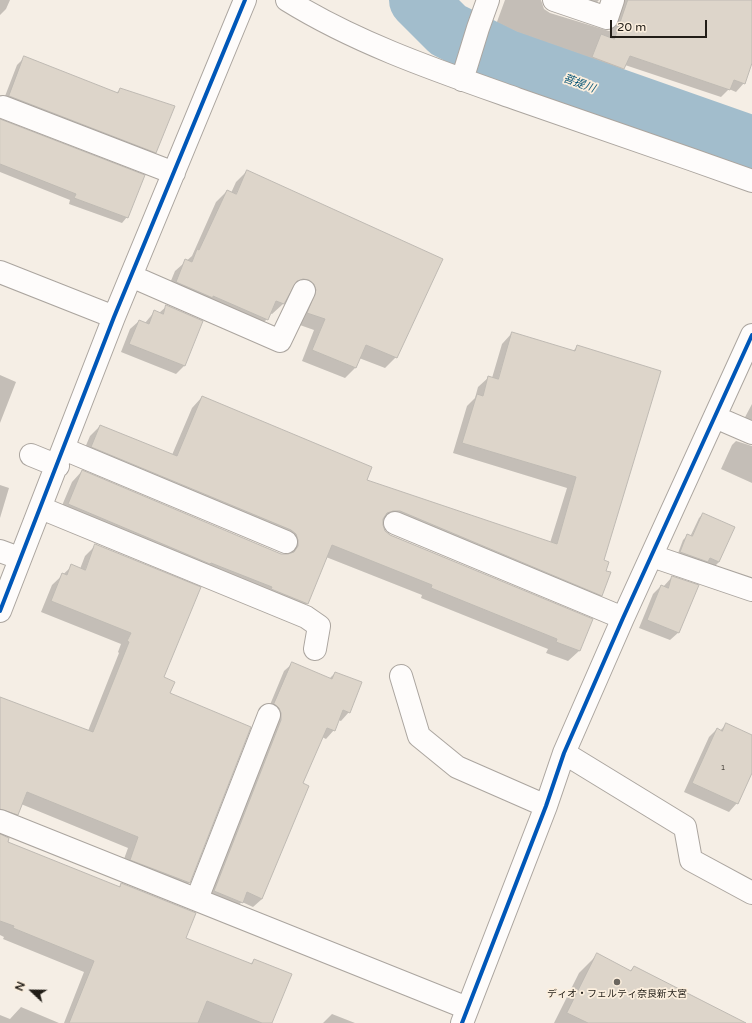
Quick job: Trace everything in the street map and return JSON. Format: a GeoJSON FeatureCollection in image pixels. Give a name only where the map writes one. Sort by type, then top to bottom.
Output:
{"type":"FeatureCollection","features":[{"type":"Feature","properties":{"kind":"street"},"geometry":{"type":"LineString","coordinates":[[0,611],[10,555],[41,508],[114,317],[245,0]]}},
{"type":"Feature","properties":{"kind":"street"},"geometry":{"type":"LineString","coordinates":[[287,0],[316,18],[360,40],[464,72],[752,181]]}},
{"type":"Feature","properties":{"kind":"street"},"geometry":{"type":"LineString","coordinates":[[464,72],[488,0]]}},
{"type":"Feature","properties":{"kind":"street"},"geometry":{"type":"LineString","coordinates":[[554,0],[607,18],[613,0]]}},
{"type":"Feature","properties":{"kind":"street"},"geometry":{"type":"LineString","coordinates":[[3,107],[174,173]]}},
{"type":"Feature","properties":{"kind":"street"},"geometry":{"type":"LineString","coordinates":[[0,272],[114,317]]}},
{"type":"Feature","properties":{"kind":"street"},"geometry":{"type":"LineString","coordinates":[[131,276],[280,341],[304,291]]}},
{"type":"Feature","properties":{"kind":"street"},"geometry":{"type":"LineString","coordinates":[[0,821],[197,899],[465,1015],[546,806],[564,753],[623,618],[752,335]]}},
{"type":"Feature","properties":{"kind":"street"},"geometry":{"type":"LineString","coordinates":[[714,417],[752,434]]}},
{"type":"Feature","properties":{"kind":"street"},"geometry":{"type":"LineString","coordinates":[[31,455],[61,457],[286,542]]}},
{"type":"Feature","properties":{"kind":"street"},"geometry":{"type":"LineString","coordinates":[[41,508],[306,617],[319,626],[315,649]]}},
{"type":"Feature","properties":{"kind":"street"},"geometry":{"type":"LineString","coordinates":[[395,524],[623,618]]}},
{"type":"Feature","properties":{"kind":"street"},"geometry":{"type":"LineString","coordinates":[[652,556],[752,590]]}},
{"type":"Feature","properties":{"kind":"street"},"geometry":{"type":"LineString","coordinates":[[401,676],[419,736],[457,767],[546,806]]}},
{"type":"Feature","properties":{"kind":"street"},"geometry":{"type":"LineString","coordinates":[[197,899],[269,715]]}},
{"type":"Feature","properties":{"kind":"street"},"geometry":{"type":"LineString","coordinates":[[564,753],[685,827],[691,860],[751,891]]}},
{"type":"Feature","properties":{"kind":"building"},"geometry":{"type":"Polygon","coordinates":[[[628,0],[752,0],[752,63],[745,84],[734,80],[730,90],[630,56],[624,69],[592,57],[601,34],[614,39],[628,0]]]}},
{"type":"Feature","properties":{"kind":"building"},"geometry":{"type":"Polygon","coordinates":[[[24,56],[118,93],[120,88],[175,106],[156,153],[9,96],[24,56]]]}},
{"type":"Feature","properties":{"kind":"building"},"geometry":{"type":"Polygon","coordinates":[[[0,119],[145,175],[128,218],[74,198],[76,194],[0,164],[0,119]]]}},
{"type":"Feature","properties":{"kind":"building"},"geometry":{"type":"Polygon","coordinates":[[[247,170],[443,259],[397,358],[366,345],[356,368],[312,350],[325,319],[307,313],[316,290],[314,284],[309,280],[303,279],[297,281],[284,304],[276,301],[268,320],[176,282],[185,259],[192,262],[197,249],[199,250],[227,190],[236,194],[247,170]]]}},
{"type":"Feature","properties":{"kind":"building"},"geometry":{"type":"Polygon","coordinates":[[[166,305],[203,321],[185,366],[129,344],[139,320],[149,324],[154,310],[163,314],[166,305]]]}},
{"type":"Feature","properties":{"kind":"building"},"geometry":{"type":"Polygon","coordinates":[[[512,332],[575,351],[577,345],[661,371],[604,560],[609,562],[606,571],[611,572],[602,596],[400,511],[387,513],[383,519],[383,525],[385,531],[390,535],[593,619],[580,651],[556,642],[557,639],[431,588],[432,585],[332,545],[308,604],[271,589],[272,587],[211,563],[210,564],[68,504],[82,470],[281,554],[294,552],[298,546],[298,540],[296,534],[291,530],[91,447],[100,425],[177,456],[202,396],[372,467],[367,480],[557,544],[576,477],[462,443],[477,394],[483,396],[488,376],[498,379],[512,332]]]}},
{"type":"Feature","properties":{"kind":"building"},"geometry":{"type":"Polygon","coordinates":[[[703,513],[735,527],[719,562],[710,558],[708,562],[680,552],[687,534],[692,536],[703,513]]]}},
{"type":"Feature","properties":{"kind":"building"},"geometry":{"type":"Polygon","coordinates":[[[95,544],[201,587],[164,677],[175,682],[170,693],[251,727],[190,883],[130,860],[138,837],[27,792],[18,815],[0,809],[0,697],[93,732],[129,642],[127,641],[131,633],[51,601],[62,573],[67,575],[71,564],[85,570],[95,544]]]}},
{"type":"Feature","properties":{"kind":"building"},"geometry":{"type":"Polygon","coordinates":[[[672,576],[699,585],[679,633],[647,620],[661,585],[668,588],[672,576]]]}},
{"type":"Feature","properties":{"kind":"building"},"geometry":{"type":"Polygon","coordinates":[[[292,662],[332,679],[335,672],[362,682],[350,713],[343,710],[335,731],[327,728],[303,783],[309,786],[262,899],[247,892],[243,903],[214,891],[281,720],[279,708],[274,704],[292,662]]]}},
{"type":"Feature","properties":{"kind":"building"},"geometry":{"type":"Polygon","coordinates":[[[726,723],[752,735],[752,773],[738,804],[692,783],[717,728],[722,731],[726,723]]]}},
{"type":"Feature","properties":{"kind":"building"},"geometry":{"type":"Polygon","coordinates":[[[0,834],[9,838],[8,842],[120,887],[121,883],[196,913],[186,938],[252,964],[254,959],[292,974],[272,1023],[262,1023],[207,1001],[198,1023],[69,1023],[94,961],[13,928],[14,926],[0,921],[0,834]]]}},
{"type":"Feature","properties":{"kind":"building","name":"ディオ・フェルティ奈良新大宮"},"geometry":{"type":"Polygon","coordinates":[[[597,953],[631,971],[634,966],[746,1023],[588,1023],[567,1013],[597,953]]]}},
{"type":"Feature","properties":{"kind":"waterway","name":"菩提川"},"geometry":{"type":"LineString","coordinates":[[418,0],[448,30],[505,58],[752,145]]}},
{"type":"Feature","properties":{"kind":"cycle path"},"geometry":{"type":"LineString","coordinates":[[0,611],[114,317],[245,0]]}},
{"type":"Feature","properties":{"kind":"cycle path"},"geometry":{"type":"LineString","coordinates":[[462,1023],[546,806],[564,753],[623,618],[752,335]]}},
{"type":"Feature","properties":{"kind":"place","name":"ディオ・フェルティ奈良新大宮"},"geometry":{"type":"Point","coordinates":[617,982]}}]}
